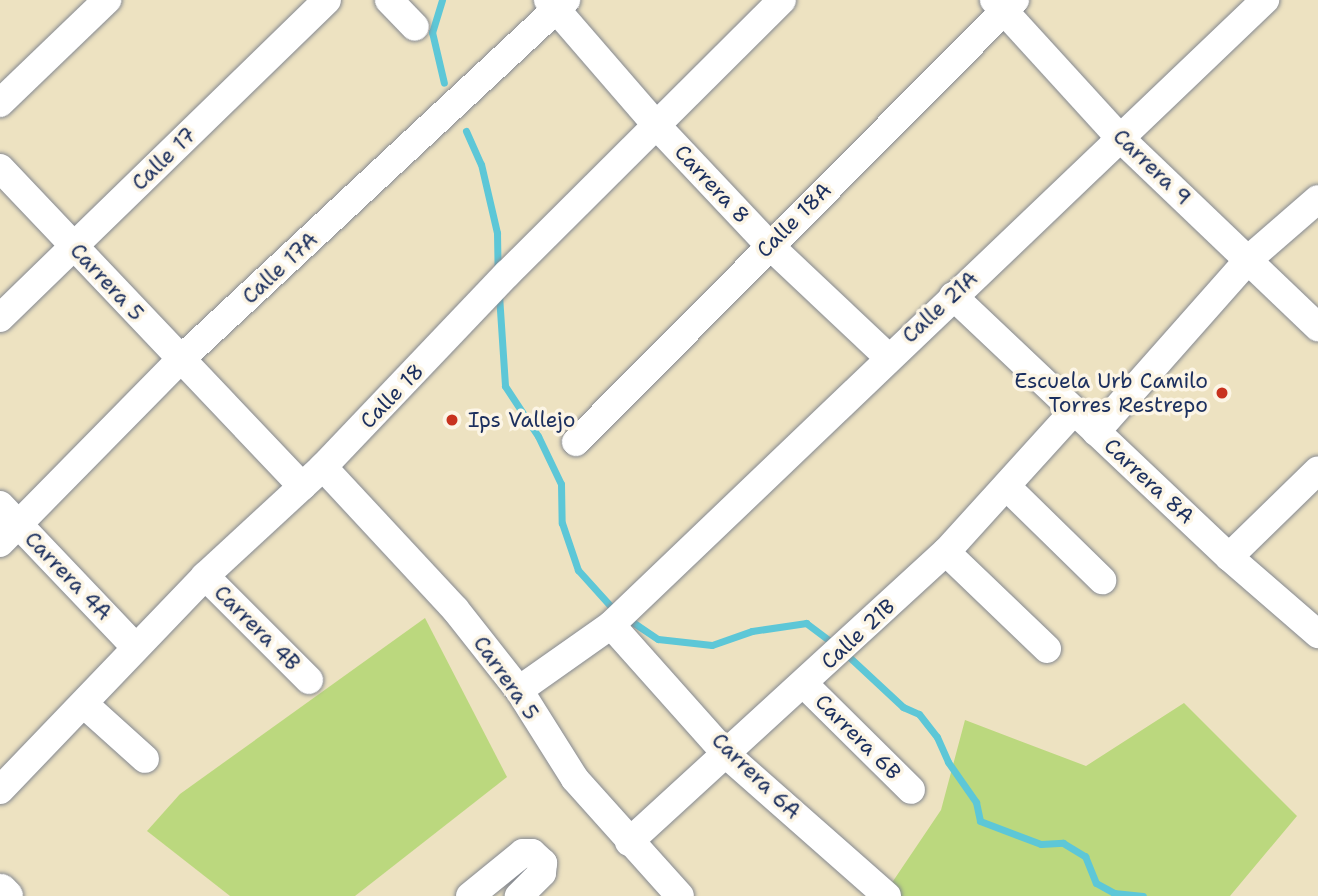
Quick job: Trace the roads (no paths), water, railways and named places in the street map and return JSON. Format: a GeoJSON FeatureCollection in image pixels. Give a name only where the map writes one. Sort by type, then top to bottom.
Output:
{"type":"FeatureCollection","features":[{"type":"Feature","properties":{"kind":"main road"},"geometry":{"type":"LineString","coordinates":[[0,891],[5,896]]}},
{"type":"Feature","properties":{"kind":"street"},"geometry":{"type":"LineString","coordinates":[[0,103],[107,0]]}},
{"type":"Feature","properties":{"kind":"street","name":"Calle 17"},"geometry":{"type":"LineString","coordinates":[[0,318],[327,0]]}},
{"type":"Feature","properties":{"kind":"street"},"geometry":{"type":"LineString","coordinates":[[389,0],[415,27]]}},
{"type":"Feature","properties":{"kind":"street","name":"Calle 18"},"geometry":{"type":"LineString","coordinates":[[0,790],[205,576],[323,467],[507,274],[782,0]]}},
{"type":"Feature","properties":{"kind":"street","name":"Calle 21A"},"geometry":{"type":"LineString","coordinates":[[519,690],[620,616],[1118,136],[1265,0]]}},
{"type":"Feature","properties":{"kind":"street","name":"Carrera 8"},"geometry":{"type":"LineString","coordinates":[[556,3],[657,127],[769,244],[888,357]]}},
{"type":"Feature","properties":{"kind":"street","name":"Calle 17A"},"geometry":{"type":"LineString","coordinates":[[6,524],[556,3]]}},
{"type":"Feature","properties":{"kind":"street","name":"Carrera 9"},"geometry":{"type":"LineString","coordinates":[[1005,4],[1118,136],[1250,259],[1318,327]]}},
{"type":"Feature","properties":{"kind":"street","name":"Calle 18A"},"geometry":{"type":"LineString","coordinates":[[576,442],[1005,4]]}},
{"type":"Feature","properties":{"kind":"street","name":"Carrera 5"},"geometry":{"type":"LineString","coordinates":[[0,168],[302,486]]}},
{"type":"Feature","properties":{"kind":"street"},"geometry":{"type":"LineString","coordinates":[[1096,432],[1250,259],[1318,199]]}},
{"type":"Feature","properties":{"kind":"street","name":"Carrera 8A"},"geometry":{"type":"LineString","coordinates":[[953,296],[1230,558],[1318,634]]}},
{"type":"Feature","properties":{"kind":"street","name":"Calle 21B"},"geometry":{"type":"LineString","coordinates":[[629,842],[805,685],[946,552],[1008,488],[1073,412]]}},
{"type":"Feature","properties":{"kind":"street","name":"Carrera 5"},"geometry":{"type":"LineString","coordinates":[[323,467],[455,609],[519,690],[575,779],[680,896]]}},
{"type":"Feature","properties":{"kind":"street"},"geometry":{"type":"LineString","coordinates":[[1230,558],[1318,470]]}},
{"type":"Feature","properties":{"kind":"street"},"geometry":{"type":"LineString","coordinates":[[1008,488],[1102,580]]}},
{"type":"Feature","properties":{"kind":"street","name":"Carrera 4A"},"geometry":{"type":"LineString","coordinates":[[6,524],[136,648]]}},
{"type":"Feature","properties":{"kind":"street"},"geometry":{"type":"LineString","coordinates":[[946,552],[1047,649]]}},
{"type":"Feature","properties":{"kind":"street","name":"Carrera 4B"},"geometry":{"type":"LineString","coordinates":[[205,576],[309,680]]}},
{"type":"Feature","properties":{"kind":"street","name":"Carrera 6A"},"geometry":{"type":"LineString","coordinates":[[620,616],[727,755],[887,896]]}},
{"type":"Feature","properties":{"kind":"street","name":"Carrera 6B"},"geometry":{"type":"LineString","coordinates":[[805,685],[911,790]]}},
{"type":"Feature","properties":{"kind":"street"},"geometry":{"type":"LineString","coordinates":[[84,704],[145,759]]}},
{"type":"Feature","properties":{"kind":"street"},"geometry":{"type":"LineString","coordinates":[[470,896],[531,862],[519,896]]}},
{"type":"Feature","properties":{"kind":"waterway"},"geometry":{"type":"LineString","coordinates":[[442,0],[432,32],[444,83]]}},
{"type":"Feature","properties":{"kind":"waterway"},"geometry":{"type":"LineString","coordinates":[[466,131],[481,164],[497,233],[498,272]]}},
{"type":"Feature","properties":{"kind":"waterway"},"geometry":{"type":"LineString","coordinates":[[499,295],[505,386],[538,436],[561,484],[562,523],[578,570],[615,611]]}},
{"type":"Feature","properties":{"kind":"waterway"},"geometry":{"type":"LineString","coordinates":[[628,619],[658,639],[712,645],[752,631],[806,623],[834,644]]}},
{"type":"Feature","properties":{"kind":"waterway"},"geometry":{"type":"LineString","coordinates":[[846,654],[903,707],[919,714],[937,737],[948,762],[976,802],[980,821],[1041,844],[1063,843],[1085,856],[1096,883],[1114,893],[1143,896]]}},
{"type":"Feature","properties":{"kind":"place","name":"Escuela Urb Camilo Torres Restrepo"},"geometry":{"type":"Point","coordinates":[1222,393]}},
{"type":"Feature","properties":{"kind":"place","name":"Ips Vallejo"},"geometry":{"type":"Point","coordinates":[452,420]}}]}
